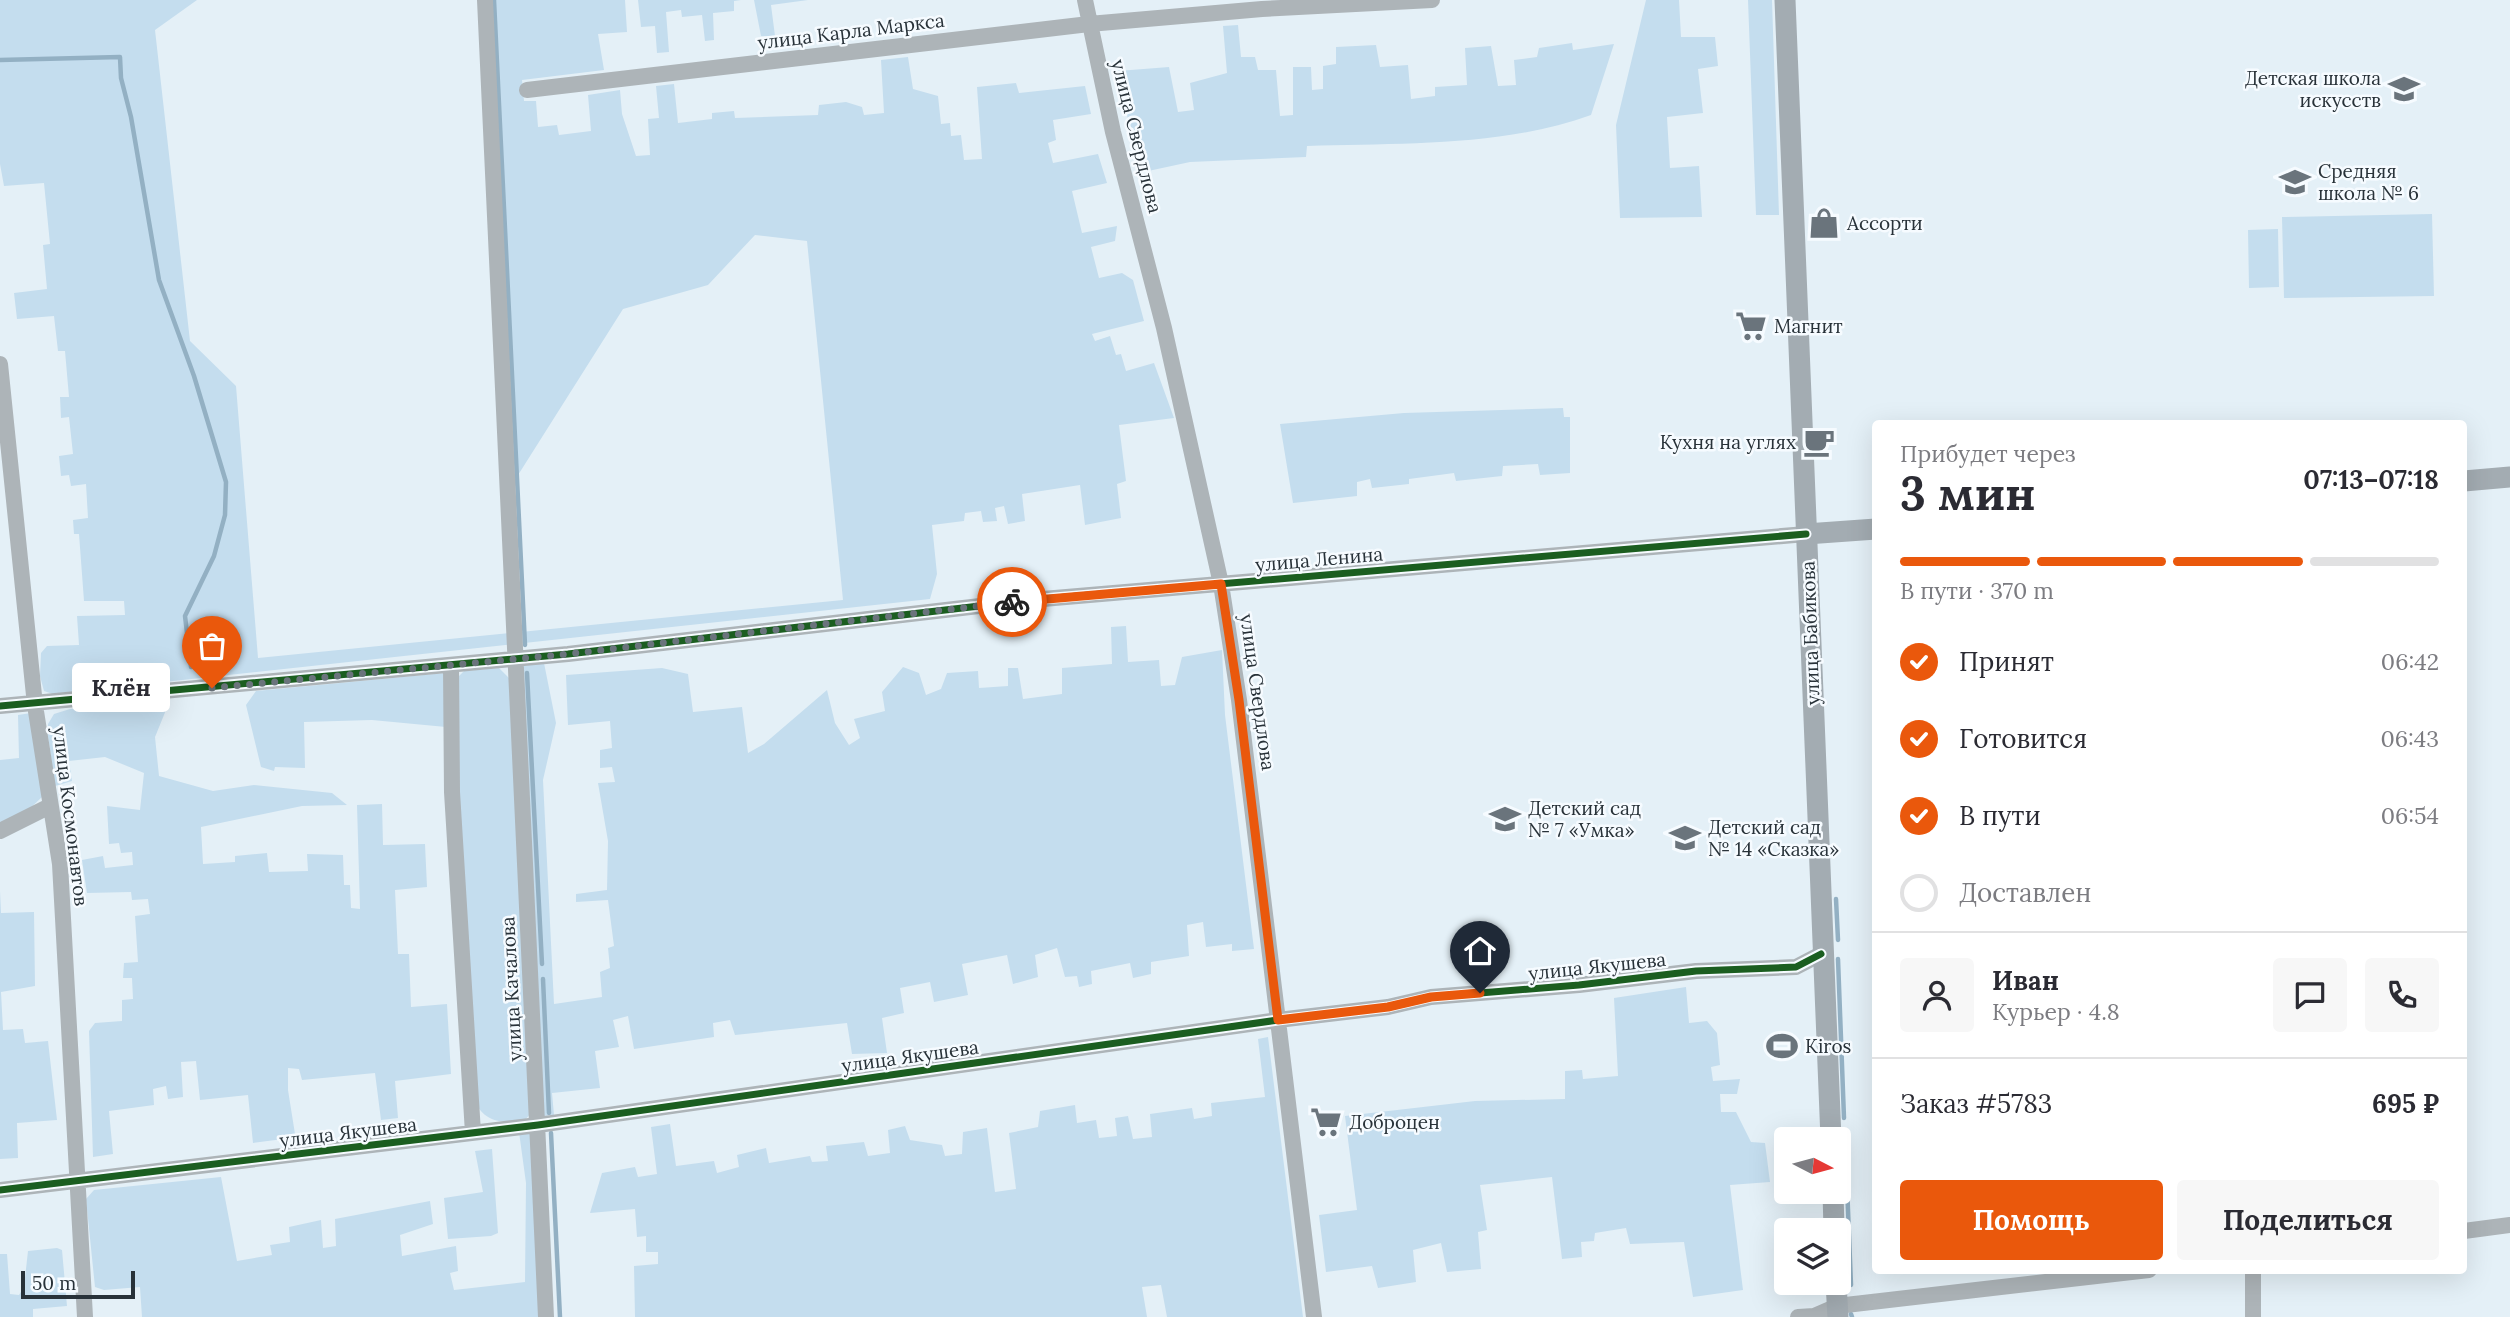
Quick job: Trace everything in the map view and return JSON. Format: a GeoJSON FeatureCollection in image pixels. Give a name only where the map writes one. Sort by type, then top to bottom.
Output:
{"type":"FeatureCollection","features":[{"type":"Feature","properties":{"kind":"main road","name":"улица Бабикова"},"geometry":{"type":"LineString","coordinates":[[1785,0],[1821,954],[1830,1127]]}},
{"type":"Feature","properties":{"kind":"main road"},"geometry":{"type":"LineString","coordinates":[[2467,481],[2510,477]]}},
{"type":"Feature","properties":{"kind":"main road","name":"улица Ленина"},"geometry":{"type":"LineString","coordinates":[[1806,534],[1872,529]]}},
{"type":"Feature","properties":{"kind":"street","name":"улица Качалова"},"geometry":{"type":"LineString","coordinates":[[485,0],[546,1317]]}},
{"type":"Feature","properties":{"kind":"street","name":"улица Свердлова"},"geometry":{"type":"LineString","coordinates":[[1086,0],[1112,132],[1164,328],[1221,584],[1241,713],[1314,1317]]}},
{"type":"Feature","properties":{"kind":"street","name":"улица Карла Маркса"},"geometry":{"type":"LineString","coordinates":[[527,90],[1089,24],[1262,9],[1432,0]]}},
{"type":"Feature","properties":{"kind":"street","name":"улица Космонавтов"},"geometry":{"type":"LineString","coordinates":[[0,364],[36,705],[60,864],[85,1317]]}},
{"type":"Feature","properties":{"kind":"street","name":"улица Ленина"},"geometry":{"type":"LineString","coordinates":[[0,706],[36,705],[451,666],[1031,600],[1806,534]]}},
{"type":"Feature","properties":{"kind":"street"},"geometry":{"type":"LineString","coordinates":[[451,666],[452,792],[473,1133]]}},
{"type":"Feature","properties":{"kind":"street"},"geometry":{"type":"LineString","coordinates":[[0,831],[50,806]]}},
{"type":"Feature","properties":{"kind":"street","name":"улица Якушева"},"geometry":{"type":"LineString","coordinates":[[0,1190],[538,1125],[1278,1020],[1388,1007],[1431,997],[1579,985],[1696,971],[1796,967],[1821,954]]}},
{"type":"Feature","properties":{"kind":"street"},"geometry":{"type":"LineString","coordinates":[[2467,1231],[2510,1224]]}},
{"type":"Feature","properties":{"kind":"street"},"geometry":{"type":"LineString","coordinates":[[1798,1317],[2119,1274]]}},
{"type":"Feature","properties":{"kind":"street"},"geometry":{"type":"LineString","coordinates":[[2253,1274],[2253,1317]]}},
{"type":"Feature","properties":{"kind":"shaded area"},"geometry":{"type":"Polygon","coordinates":[[[0,0],[197,0],[155,30],[190,341],[236,386],[258,658],[843,600],[807,241],[755,235],[708,285],[623,309],[513,483],[491,0],[625,0],[627,32],[598,34],[604,70],[522,80],[524,101],[536,101],[538,127],[557,125],[559,135],[591,131],[588,95],[620,90],[622,114],[636,156],[650,155],[648,119],[659,118],[656,86],[674,84],[678,123],[712,119],[712,113],[734,111],[735,118],[818,115],[819,105],[846,102],[862,107],[864,115],[884,113],[881,60],[908,57],[913,89],[938,96],[941,124],[950,123],[951,136],[961,135],[964,160],[982,159],[977,87],[1016,83],[1019,93],[1085,86],[1091,114],[1053,120],[1056,140],[1048,143],[1053,163],[1098,154],[1107,183],[1072,191],[1082,233],[1117,226],[1115,241],[1091,247],[1099,278],[1122,273],[1133,280],[1144,321],[1092,334],[1095,341],[1110,336],[1116,355],[1121,354],[1126,371],[1154,363],[1174,418],[1119,425],[1126,481],[1117,484],[1121,518],[1085,525],[1080,485],[1022,494],[1025,521],[1008,524],[1004,506],[995,508],[997,521],[983,522],[981,511],[965,513],[964,521],[932,525],[937,574],[930,599],[53,694],[44,691],[40,676],[41,653],[47,646],[79,645],[77,616],[125,615],[124,601],[84,601],[79,534],[74,534],[73,520],[88,518],[86,484],[71,486],[69,475],[61,476],[59,456],[73,454],[69,417],[61,418],[60,397],[69,397],[65,351],[58,351],[54,316],[17,319],[14,293],[47,289],[43,245],[50,244],[44,183],[4,186],[0,164],[0,0]]]}},
{"type":"Feature","properties":{"kind":"shaded area"},"geometry":{"type":"Polygon","coordinates":[[[638,0],[741,0],[734,1],[734,11],[713,13],[714,40],[705,41],[702,15],[682,17],[681,10],[666,12],[669,52],[657,53],[655,26],[641,27],[638,0]]]}},
{"type":"Feature","properties":{"kind":"shaded area"},"geometry":{"type":"Polygon","coordinates":[[[754,0],[808,0],[771,5],[775,36],[761,36],[754,0]]]}},
{"type":"Feature","properties":{"kind":"shaded area"},"geometry":{"type":"Polygon","coordinates":[[[1646,0],[1679,0],[1681,37],[1715,37],[1718,66],[1698,69],[1703,113],[1667,117],[1670,168],[1699,166],[1702,217],[1620,218],[1616,125],[1646,0]]]}},
{"type":"Feature","properties":{"kind":"shaded area"},"geometry":{"type":"Polygon","coordinates":[[[1748,0],[1772,0],[1779,215],[1756,215],[1748,0]]]}},
{"type":"Feature","properties":{"kind":"shaded area"},"geometry":{"type":"Polygon","coordinates":[[[1238,25],[1241,57],[1255,57],[1258,70],[1276,70],[1280,116],[1293,115],[1293,67],[1311,67],[1312,90],[1323,89],[1323,66],[1336,64],[1336,47],[1376,45],[1380,67],[1408,65],[1411,99],[1435,96],[1435,87],[1467,85],[1465,48],[1491,46],[1498,86],[1516,85],[1514,60],[1537,57],[1539,48],[1572,43],[1573,50],[1614,44],[1591,115],[1557,125],[1487,138],[1307,146],[1306,157],[1190,162],[1139,173],[1118,71],[1169,67],[1178,112],[1194,110],[1190,83],[1227,73],[1223,26],[1238,25]]]}},
{"type":"Feature","properties":{"kind":"shaded area"},"geometry":{"type":"Polygon","coordinates":[[[2432,214],[2434,296],[2284,298],[2282,217],[2432,214]]]}},
{"type":"Feature","properties":{"kind":"shaded area"},"geometry":{"type":"Polygon","coordinates":[[[2278,229],[2279,287],[2249,288],[2248,230],[2278,229]]]}},
{"type":"Feature","properties":{"kind":"shaded area"},"geometry":{"type":"Polygon","coordinates":[[[1563,408],[1564,417],[1570,417],[1570,473],[1540,475],[1538,464],[1503,466],[1502,476],[1456,481],[1454,473],[1409,479],[1409,484],[1372,488],[1370,479],[1357,482],[1357,496],[1293,503],[1280,424],[1404,413],[1563,408]]]}},
{"type":"Feature","properties":{"kind":"shaded area"},"geometry":{"type":"Polygon","coordinates":[[[1126,626],[1128,662],[1159,660],[1161,686],[1175,685],[1182,657],[1222,650],[1225,715],[1254,949],[1232,951],[1232,944],[1206,947],[1203,922],[1187,925],[1189,956],[1151,962],[1151,974],[1133,978],[1130,963],[1091,971],[1092,984],[1079,987],[1077,976],[1065,977],[1057,948],[1035,955],[1038,977],[1013,984],[1007,955],[962,964],[968,995],[934,1002],[930,982],[900,988],[904,1013],[882,1018],[887,1053],[852,1054],[847,1023],[735,1035],[730,1020],[713,1023],[714,1037],[634,1049],[628,1016],[613,1020],[619,1047],[595,1051],[600,1088],[552,1093],[554,1115],[543,1116],[520,666],[544,663],[556,723],[543,780],[554,1004],[602,997],[600,972],[610,968],[608,948],[614,946],[608,900],[576,902],[576,894],[607,890],[608,841],[598,783],[615,782],[612,767],[600,768],[600,750],[612,748],[610,721],[568,725],[566,675],[662,668],[688,674],[693,712],[742,707],[748,753],[764,744],[827,690],[835,723],[849,745],[860,738],[854,719],[885,711],[882,692],[903,667],[919,673],[926,695],[941,689],[947,673],[978,671],[979,688],[1008,686],[1008,668],[1018,668],[1023,699],[1062,694],[1062,668],[1112,664],[1111,627],[1126,626]]]}},
{"type":"Feature","properties":{"kind":"shaded area"},"geometry":{"type":"Polygon","coordinates":[[[499,668],[511,680],[532,1112],[524,1121],[496,1120],[485,1115],[476,1104],[459,793],[459,676],[464,671],[499,668]]]}},
{"type":"Feature","properties":{"kind":"shaded area"},"geometry":{"type":"Polygon","coordinates":[[[445,673],[446,727],[372,720],[304,722],[305,768],[275,767],[274,771],[261,767],[246,705],[256,691],[445,673]]]}},
{"type":"Feature","properties":{"kind":"shaded area"},"geometry":{"type":"Polygon","coordinates":[[[152,702],[166,710],[155,737],[159,776],[213,791],[254,785],[332,793],[347,805],[302,806],[201,827],[203,864],[235,862],[235,856],[267,853],[269,872],[308,871],[307,854],[343,855],[344,885],[350,885],[351,908],[360,909],[357,805],[382,804],[383,845],[425,844],[427,887],[395,890],[398,954],[409,954],[411,1007],[447,1004],[451,1074],[395,1081],[398,1118],[381,1120],[375,1073],[302,1080],[299,1069],[288,1068],[288,1090],[295,1134],[291,1138],[253,1143],[248,1095],[200,1100],[196,1061],[181,1062],[183,1097],[168,1099],[166,1086],[153,1089],[154,1105],[109,1111],[113,1154],[93,1157],[89,1031],[95,1023],[122,1021],[122,1000],[133,999],[132,978],[123,978],[124,963],[138,962],[135,916],[150,914],[148,899],[132,900],[131,892],[87,893],[82,860],[103,856],[105,868],[133,865],[132,852],[121,853],[119,843],[109,844],[107,806],[140,810],[144,773],[105,757],[69,761],[72,781],[55,786],[48,724],[54,714],[70,709],[152,702]]]}},
{"type":"Feature","properties":{"kind":"shaded area"},"geometry":{"type":"Polygon","coordinates":[[[31,713],[42,797],[23,815],[0,825],[0,760],[19,758],[18,715],[31,713]]]}},
{"type":"Feature","properties":{"kind":"shaded area"},"geometry":{"type":"Polygon","coordinates":[[[0,891],[1,913],[34,912],[35,986],[1,992],[3,1030],[23,1029],[25,1043],[48,1041],[57,1120],[17,1123],[18,1158],[0,1159],[0,891]]]}},
{"type":"Feature","properties":{"kind":"shaded area"},"geometry":{"type":"Polygon","coordinates":[[[1686,987],[1689,1023],[1707,1021],[1717,1033],[1720,1065],[1711,1067],[1713,1081],[1740,1079],[1737,1094],[1720,1094],[1721,1112],[1736,1112],[1751,1142],[1765,1143],[1770,1182],[1730,1185],[1743,1290],[1693,1297],[1684,1242],[1630,1244],[1626,1228],[1595,1233],[1594,1241],[1581,1242],[1582,1257],[1562,1259],[1552,1177],[1480,1185],[1487,1230],[1478,1232],[1481,1269],[1447,1272],[1441,1243],[1413,1250],[1416,1282],[1378,1288],[1372,1266],[1326,1272],[1319,1215],[1357,1210],[1345,1116],[1475,1101],[1565,1099],[1565,1071],[1582,1070],[1583,1079],[1618,1076],[1614,998],[1686,987]]]}},
{"type":"Feature","properties":{"kind":"shaded area"},"geometry":{"type":"Polygon","coordinates":[[[1268,1037],[1303,1317],[1167,1317],[1161,1285],[1142,1287],[1147,1317],[635,1317],[634,1266],[658,1264],[658,1252],[646,1252],[646,1236],[637,1237],[635,1209],[590,1213],[602,1173],[635,1167],[638,1177],[657,1174],[651,1127],[670,1124],[676,1166],[714,1161],[717,1173],[739,1167],[737,1155],[766,1148],[769,1163],[810,1156],[812,1162],[828,1161],[826,1146],[864,1142],[868,1156],[890,1153],[888,1130],[905,1126],[910,1140],[942,1145],[945,1156],[962,1154],[963,1132],[987,1128],[995,1192],[1016,1189],[1009,1133],[1038,1127],[1040,1111],[1075,1105],[1077,1123],[1096,1120],[1099,1138],[1117,1136],[1115,1118],[1128,1116],[1133,1139],[1152,1137],[1150,1114],[1192,1108],[1194,1119],[1212,1116],[1211,1103],[1265,1097],[1258,1039],[1268,1037]]]}},
{"type":"Feature","properties":{"kind":"shaded area"},"geometry":{"type":"Polygon","coordinates":[[[519,1132],[533,1132],[541,1317],[142,1317],[140,1287],[104,1290],[95,1287],[86,1199],[94,1190],[221,1177],[237,1261],[272,1255],[270,1245],[290,1242],[289,1227],[321,1220],[323,1248],[336,1246],[335,1219],[430,1201],[433,1224],[400,1235],[402,1256],[456,1246],[458,1271],[450,1273],[454,1290],[525,1282],[526,1183],[519,1132]]]}},
{"type":"Feature","properties":{"kind":"shaded area"},"geometry":{"type":"Polygon","coordinates":[[[492,1149],[498,1233],[491,1236],[448,1239],[444,1198],[483,1192],[475,1151],[492,1149]]]}},
{"type":"Feature","properties":{"kind":"shaded area"},"geometry":{"type":"Polygon","coordinates":[[[57,1248],[62,1250],[67,1306],[33,1309],[33,1317],[0,1317],[0,1254],[7,1254],[10,1294],[19,1295],[24,1287],[28,1251],[57,1248]]]}},
{"type":"Feature","properties":{"kind":"waterway"},"geometry":{"type":"LineString","coordinates":[[494,0],[525,645]]}},
{"type":"Feature","properties":{"kind":"waterway"},"geometry":{"type":"LineString","coordinates":[[0,60],[120,57],[121,78],[131,117],[159,280],[194,376],[226,482],[225,515],[214,556],[185,616],[191,667]]}},
{"type":"Feature","properties":{"kind":"waterway"},"geometry":{"type":"LineString","coordinates":[[527,673],[542,964]]}},
{"type":"Feature","properties":{"kind":"waterway"},"geometry":{"type":"LineString","coordinates":[[1836,899],[1838,940]]}},
{"type":"Feature","properties":{"kind":"waterway"},"geometry":{"type":"LineString","coordinates":[[1838,959],[1844,1118]]}},
{"type":"Feature","properties":{"kind":"waterway"},"geometry":{"type":"LineString","coordinates":[[543,979],[549,1113]]}},
{"type":"Feature","properties":{"kind":"waterway"},"geometry":{"type":"LineString","coordinates":[[551,1133],[560,1317]]}},
{"type":"Feature","properties":{"kind":"waterway"},"geometry":{"type":"LineString","coordinates":[[1848,1204],[1848,1218]]}},
{"type":"Feature","properties":{"kind":"cycle path"},"geometry":{"type":"LineString","coordinates":[[0,706],[568,654],[1031,600],[1806,534]]}},
{"type":"Feature","properties":{"kind":"cycle path"},"geometry":{"type":"LineString","coordinates":[[0,1190],[538,1125],[1278,1020],[1388,1007],[1431,997],[1579,985],[1696,971],[1796,967],[1821,954]]}},
{"type":"Feature","properties":{"kind":"way so far"},"geometry":{"type":"LineString","coordinates":[[212,688],[568,654],[1012,602]]}},
{"type":"Feature","properties":{"kind":"place","name":"Детская школа искусств"},"geometry":{"type":"Point","coordinates":[2404,89]}},
{"type":"Feature","properties":{"kind":"place","name":"Средняя школа № 6"},"geometry":{"type":"Point","coordinates":[2295,182]}},
{"type":"Feature","properties":{"kind":"place","name":"Ассорти"},"geometry":{"type":"Point","coordinates":[1824,223]}},
{"type":"Feature","properties":{"kind":"place","name":"Магнит"},"geometry":{"type":"Point","coordinates":[1751,326]}},
{"type":"Feature","properties":{"kind":"place","name":"Кухня на углях"},"geometry":{"type":"Point","coordinates":[1819,442]}},
{"type":"Feature","properties":{"kind":"place","name":"Клён"},"geometry":{"type":"Point","coordinates":[212,688]}},
{"type":"Feature","properties":{"kind":"place","name":"Детский сад № 7 «Умка»"},"geometry":{"type":"Point","coordinates":[1505,819]}},
{"type":"Feature","properties":{"kind":"place","name":"Детский сад № 14 «Сказка»"},"geometry":{"type":"Point","coordinates":[1685,838]}},
{"type":"Feature","properties":{"kind":"place","name":"Kiros"},"geometry":{"type":"Point","coordinates":[1782,1046]}},
{"type":"Feature","properties":{"kind":"place","name":"Доброцен"},"geometry":{"type":"Point","coordinates":[1326,1122]}},
{"type":"Feature","properties":{"kind":"route"},"geometry":{"type":"LineString","coordinates":[[1012,602],[1221,584],[1239,700],[1278,1020],[1388,1007],[1431,997],[1480,993]]}}]}
